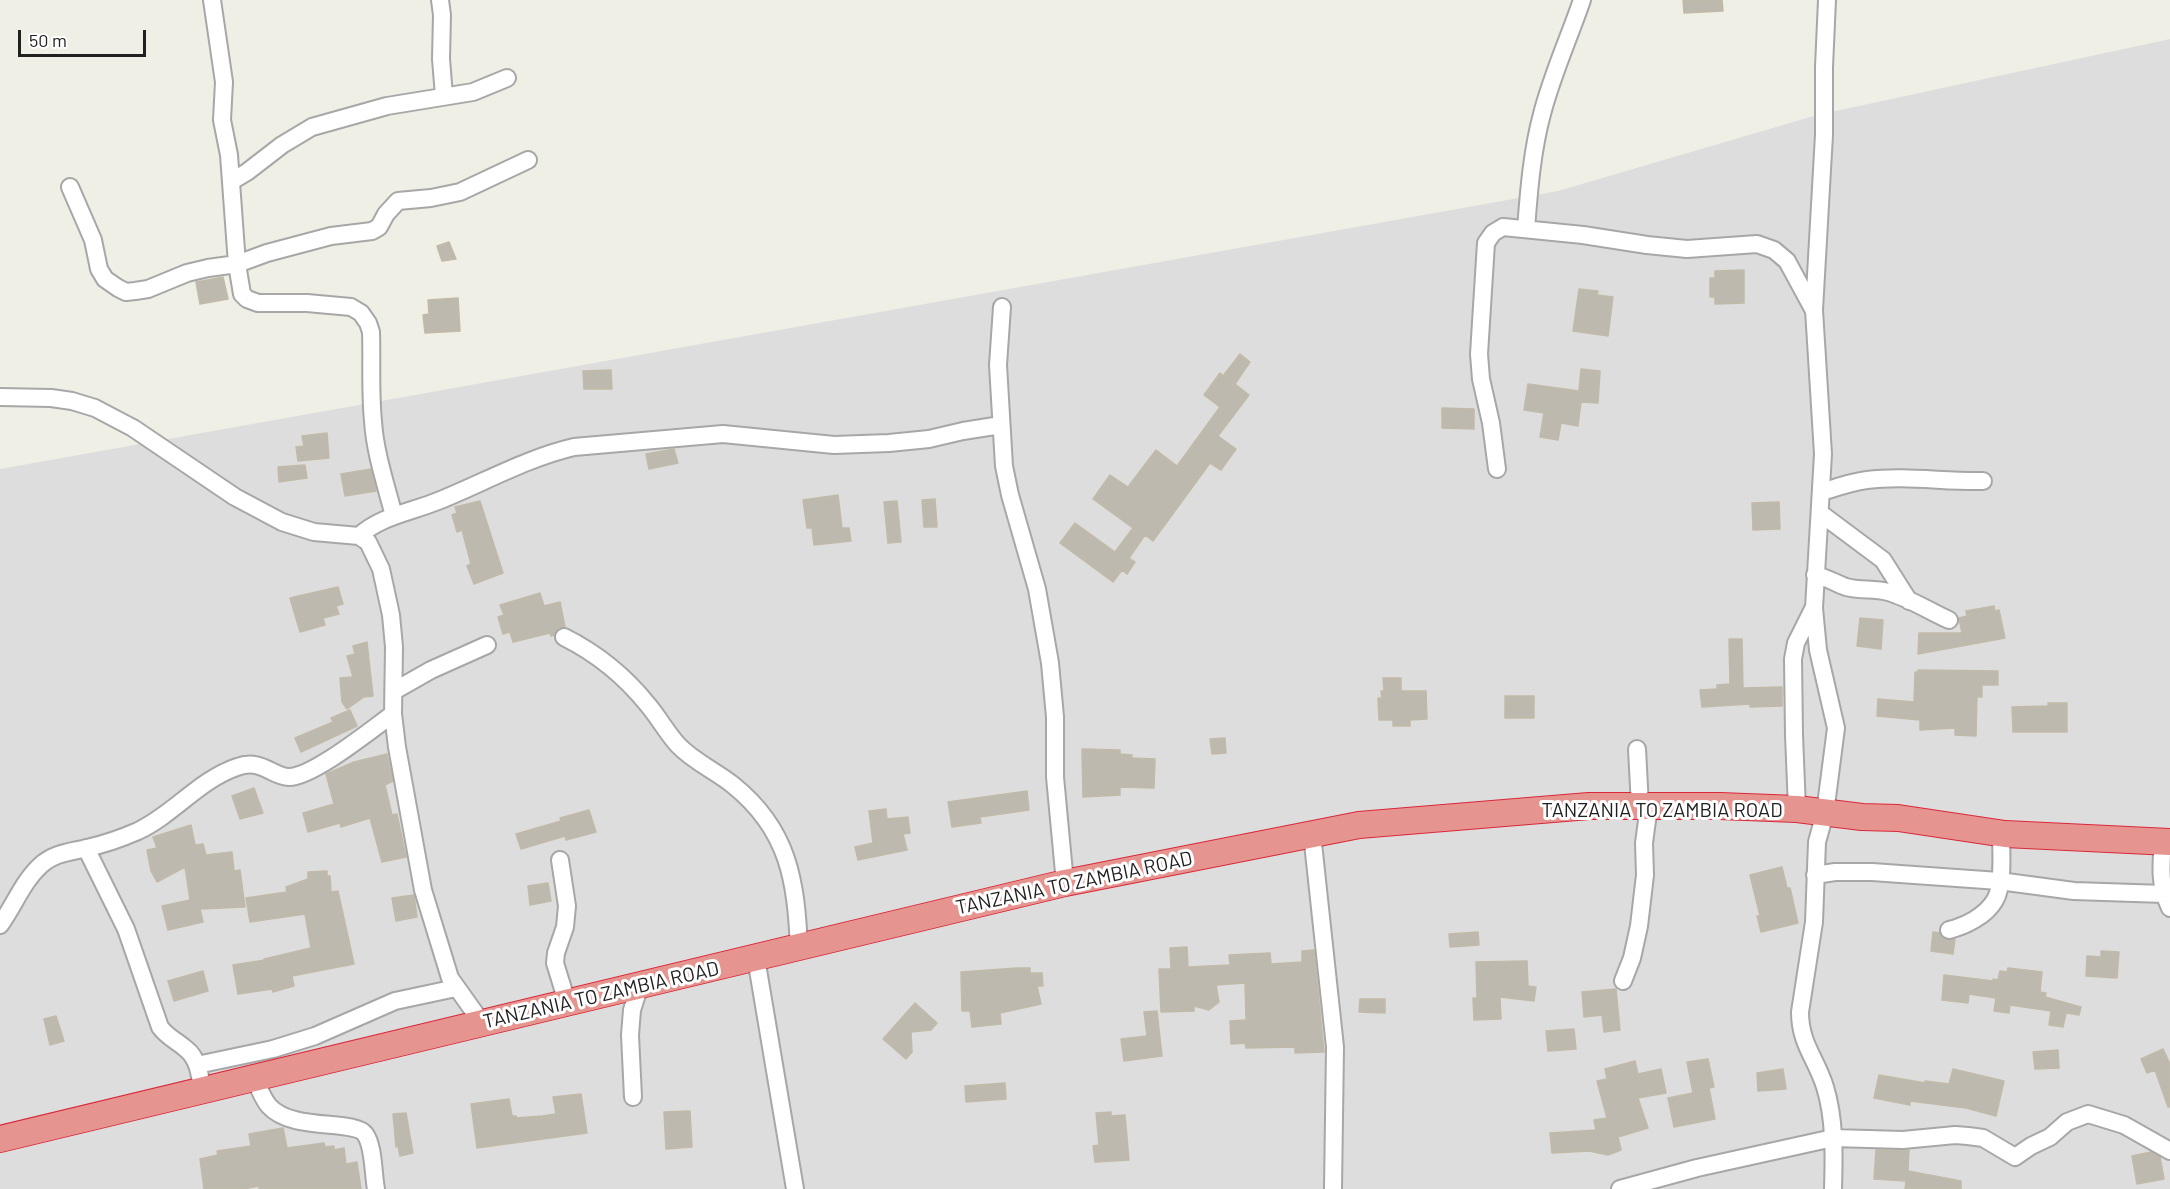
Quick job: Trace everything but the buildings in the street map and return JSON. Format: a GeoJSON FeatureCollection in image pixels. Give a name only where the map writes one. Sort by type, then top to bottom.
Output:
{"type":"FeatureCollection","features":[{"type":"Feature","properties":{"kind":"highway","name":"TANZANIA TO ZAMBIA ROAD"},"geometry":{"type":"LineString","coordinates":[[0,1139],[200,1077],[254,1076],[341,1058],[1065,883],[1359,825],[1589,806],[1720,806],[1797,809],[1898,818],[2001,833],[2166,841]]}},
{"type":"Feature","properties":{"kind":"street"},"geometry":{"type":"LineString","coordinates":[[212,0],[224,90],[222,120],[232,181],[237,264],[242,294],[250,301],[258,303],[307,303],[351,307],[361,313],[368,323],[371,332],[375,438],[378,459],[394,516]]}},
{"type":"Feature","properties":{"kind":"street"},"geometry":{"type":"LineString","coordinates":[[440,0],[444,96]]}},
{"type":"Feature","properties":{"kind":"street"},"geometry":{"type":"LineString","coordinates":[[1526,229],[1534,155],[1542,114],[1551,82],[1582,0]]}},
{"type":"Feature","properties":{"kind":"street"},"geometry":{"type":"LineString","coordinates":[[1827,0],[1823,79],[1824,135],[1814,310],[1823,454],[1814,608],[1818,650],[1836,728],[1825,813],[1817,842],[1814,922],[1800,1024],[1802,1036],[1825,1085],[1833,1138],[1833,1189]]}},
{"type":"Feature","properties":{"kind":"street"},"geometry":{"type":"LineString","coordinates":[[232,181],[282,145],[312,127],[387,106],[473,92],[507,78]]}},
{"type":"Feature","properties":{"kind":"street"},"geometry":{"type":"LineString","coordinates":[[70,187],[93,240],[99,269],[105,279],[126,292],[142,290],[198,270],[237,264],[267,253],[331,236],[372,231],[379,227],[386,214],[398,201],[460,192],[528,160]]}},
{"type":"Feature","properties":{"kind":"street"},"geometry":{"type":"LineString","coordinates":[[1497,469],[1479,354],[1486,243],[1493,233],[1503,227],[1687,249],[1756,244],[1774,250],[1787,261],[1814,310]]}},
{"type":"Feature","properties":{"kind":"street"},"geometry":{"type":"LineString","coordinates":[[1002,307],[998,364],[1004,466],[1037,589],[1050,663],[1054,707],[1055,777],[1065,883]]}},
{"type":"Feature","properties":{"kind":"street"},"geometry":{"type":"LineString","coordinates":[[0,397],[51,398],[95,408],[133,429],[235,497],[282,522],[314,532],[359,536],[371,547],[386,586],[394,647],[393,714],[397,747],[423,890],[450,978],[482,1023]]}},
{"type":"Feature","properties":{"kind":"street"},"geometry":{"type":"LineString","coordinates":[[359,536],[373,525],[436,502],[552,453],[596,443],[723,434],[834,445],[889,443],[929,439],[963,430],[1001,425]]}},
{"type":"Feature","properties":{"kind":"street"},"geometry":{"type":"LineString","coordinates":[[1822,492],[1868,480],[1899,478],[1983,481]]}},
{"type":"Feature","properties":{"kind":"street"},"geometry":{"type":"LineString","coordinates":[[1820,513],[1883,560],[1910,602]]}},
{"type":"Feature","properties":{"kind":"street"},"geometry":{"type":"LineString","coordinates":[[1815,575],[1826,577],[1844,586],[1888,592],[1949,620]]}},
{"type":"Feature","properties":{"kind":"street"},"geometry":{"type":"LineString","coordinates":[[1797,809],[1793,659],[1799,636],[1814,608]]}},
{"type":"Feature","properties":{"kind":"street"},"geometry":{"type":"LineString","coordinates":[[564,637],[607,662],[648,704],[678,745],[692,757],[721,775],[759,809],[774,832],[789,863],[797,898],[800,948]]}},
{"type":"Feature","properties":{"kind":"street"},"geometry":{"type":"LineString","coordinates":[[394,691],[431,670],[488,645]]}},
{"type":"Feature","properties":{"kind":"street"},"geometry":{"type":"LineString","coordinates":[[0,925],[27,882],[41,864],[52,856],[112,841],[157,821],[222,773],[238,766],[261,766],[285,777],[301,775],[343,751],[393,714]]}},
{"type":"Feature","properties":{"kind":"street"},"geometry":{"type":"LineString","coordinates":[[1623,981],[1632,958],[1639,926],[1645,875],[1645,806],[1637,749]]}},
{"type":"Feature","properties":{"kind":"street"},"geometry":{"type":"LineString","coordinates":[[1948,930],[1969,923],[1996,899],[2001,833]]}},
{"type":"Feature","properties":{"kind":"street"},"geometry":{"type":"LineString","coordinates":[[1312,834],[1335,1047],[1333,1189]]}},
{"type":"Feature","properties":{"kind":"street"},"geometry":{"type":"LineString","coordinates":[[1815,875],[1835,872],[1872,872],[1999,881],[2167,901],[2160,880],[2166,841]]}},
{"type":"Feature","properties":{"kind":"street"},"geometry":{"type":"LineString","coordinates":[[86,848],[126,928],[160,1027],[189,1051],[200,1077],[273,1049],[315,1036],[395,1001],[456,988]]}},
{"type":"Feature","properties":{"kind":"street"},"geometry":{"type":"LineString","coordinates":[[560,860],[567,906],[565,927],[555,963],[567,1002]]}},
{"type":"Feature","properties":{"kind":"street"},"geometry":{"type":"LineString","coordinates":[[756,958],[795,1189]]}},
{"type":"Feature","properties":{"kind":"street"},"geometry":{"type":"LineString","coordinates":[[633,1097],[630,1035],[632,1010],[640,985]]}},
{"type":"Feature","properties":{"kind":"street"},"geometry":{"type":"LineString","coordinates":[[254,1076],[268,1106],[279,1114],[315,1125],[351,1127],[366,1135],[374,1165],[376,1189]]}},
{"type":"Feature","properties":{"kind":"street"},"geometry":{"type":"LineString","coordinates":[[1620,1189],[1697,1168],[1833,1138],[1903,1140],[1968,1136],[1983,1138],[2015,1157],[2050,1137],[2067,1122],[2088,1114],[2124,1125],[2170,1151]]}},
{"type":"Feature","properties":{"kind":"shaded area"},"geometry":{"type":"Polygon","coordinates":[[[2170,39],[2170,1189],[0,1189],[0,469],[1558,191],[1817,115],[2170,39]]]}}]}
